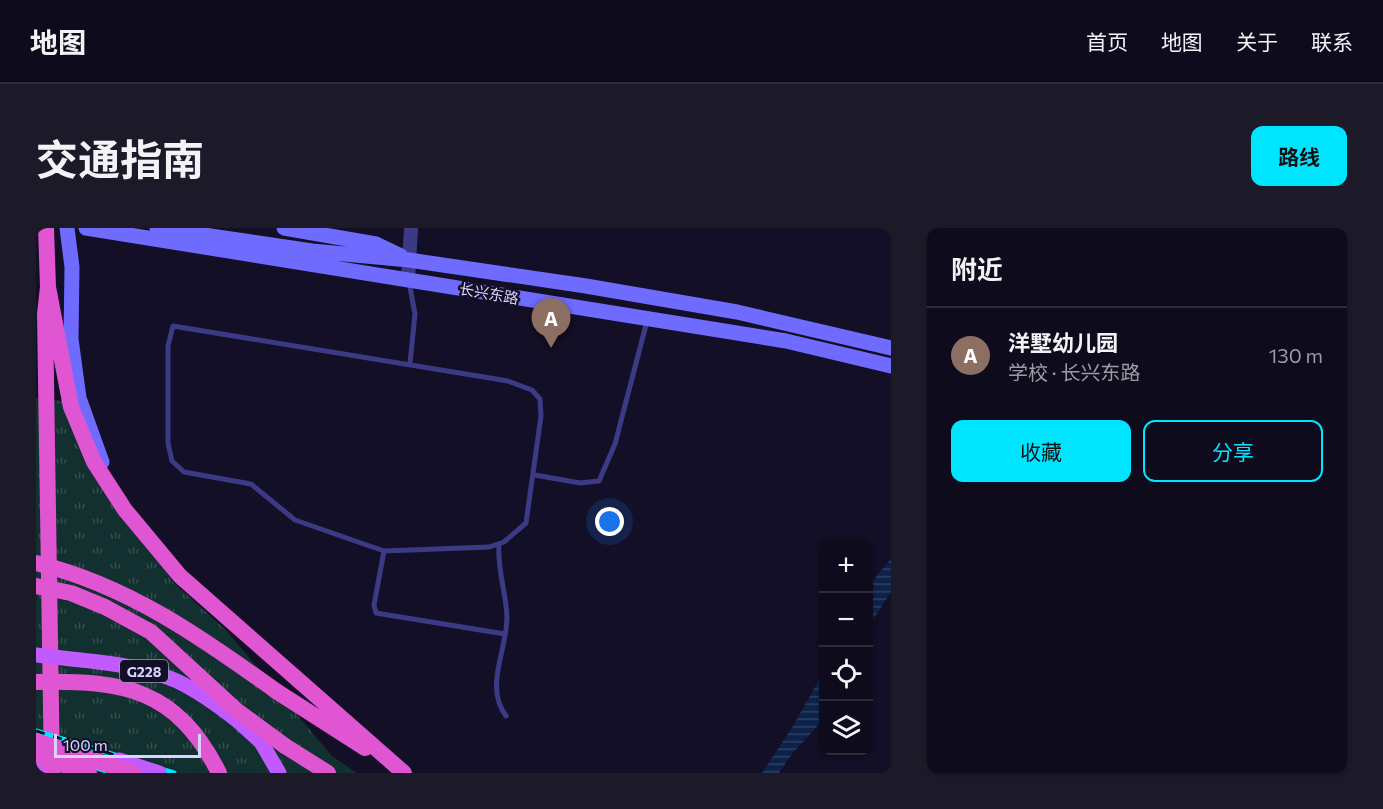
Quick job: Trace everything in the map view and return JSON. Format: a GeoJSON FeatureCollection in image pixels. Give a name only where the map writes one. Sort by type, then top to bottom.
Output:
{"type":"FeatureCollection","features":[{"type":"Feature","properties":{"kind":"highway"},"geometry":{"type":"LineString","coordinates":[[46,228],[48,287],[45,314],[52,773]]}},
{"type":"Feature","properties":{"kind":"highway"},"geometry":{"type":"LineString","coordinates":[[48,287],[70,407],[94,462],[125,510],[180,576],[404,773]]}},
{"type":"Feature","properties":{"kind":"highway"},"geometry":{"type":"LineString","coordinates":[[36,563],[100,583],[155,610],[203,639],[337,732],[387,760]]}},
{"type":"Feature","properties":{"kind":"highway"},"geometry":{"type":"LineString","coordinates":[[36,586],[71,593],[105,607],[151,632],[236,710],[328,773]]}},
{"type":"Feature","properties":{"kind":"highway"},"geometry":{"type":"LineString","coordinates":[[36,682],[85,681],[150,696],[182,717],[207,748],[219,773]]}},
{"type":"Feature","properties":{"kind":"highway"},"geometry":{"type":"LineString","coordinates":[[36,741],[134,773]]}},
{"type":"Feature","properties":{"kind":"highway"},"geometry":{"type":"LineString","coordinates":[[36,756],[89,773]]}},
{"type":"Feature","properties":{"kind":"main road"},"geometry":{"type":"LineString","coordinates":[[67,228],[72,267],[71,339],[79,398],[112,490]]}},
{"type":"Feature","properties":{"kind":"main road","name":"长兴东路"},"geometry":{"type":"LineString","coordinates":[[86,228],[258,258],[408,279],[786,341],[891,366]]}},
{"type":"Feature","properties":{"kind":"main road","name":"长兴东路"},"geometry":{"type":"LineString","coordinates":[[157,228],[312,251],[409,260],[737,312],[891,348]]}},
{"type":"Feature","properties":{"kind":"main road"},"geometry":{"type":"LineString","coordinates":[[284,228],[376,244],[409,260]]}},
{"type":"Feature","properties":{"kind":"main road","name":"G228"},"geometry":{"type":"LineString","coordinates":[[36,655],[108,664],[176,680],[207,697],[239,722],[261,742],[279,773]]}},
{"type":"Feature","properties":{"kind":"main road"},"geometry":{"type":"LineString","coordinates":[[36,734],[159,773]]}},
{"type":"Feature","properties":{"kind":"main road"},"geometry":{"type":"LineString","coordinates":[[36,771],[41,773]]}},
{"type":"Feature","properties":{"kind":"street"},"geometry":{"type":"LineString","coordinates":[[408,279],[411,228]]}},
{"type":"Feature","properties":{"kind":"lane"},"geometry":{"type":"LineString","coordinates":[[408,279],[415,314],[410,363]]}},
{"type":"Feature","properties":{"kind":"lane"},"geometry":{"type":"LineString","coordinates":[[535,475],[580,483],[598,481],[615,444],[648,319]]}},
{"type":"Feature","properties":{"kind":"lane"},"geometry":{"type":"LineString","coordinates":[[173,326],[410,363],[508,381],[532,390],[540,399],[535,475],[526,523],[499,544],[489,547],[443,550],[384,551],[296,520],[251,484],[184,472],[172,461],[168,443],[168,346],[173,326]]}},
{"type":"Feature","properties":{"kind":"lane"},"geometry":{"type":"LineString","coordinates":[[499,544],[497,564],[507,619],[496,684],[497,703],[506,716]]}},
{"type":"Feature","properties":{"kind":"lane"},"geometry":{"type":"LineString","coordinates":[[384,551],[374,605],[376,613],[505,634]]}},
{"type":"Feature","properties":{"kind":"green space"},"geometry":{"type":"Polygon","coordinates":[[[36,398],[62,401],[83,448],[173,582],[225,629],[332,756],[357,773],[36,773],[36,398]]]}},
{"type":"Feature","properties":{"kind":"water"},"geometry":{"type":"Polygon","coordinates":[[[891,559],[891,592],[873,620],[873,593],[873,580],[891,559]]]}},
{"type":"Feature","properties":{"kind":"water"},"geometry":{"type":"Polygon","coordinates":[[[819,680],[819,724],[791,755],[779,773],[762,773],[793,726],[819,680]]]}},
{"type":"Feature","properties":{"kind":"railway"},"geometry":{"type":"LineString","coordinates":[[36,731],[174,773]]}},
{"type":"Feature","properties":{"kind":"railway"},"geometry":{"type":"LineString","coordinates":[[36,749],[113,773]]}},
{"type":"Feature","properties":{"kind":"place","name":"洋墅幼儿园"},"geometry":{"type":"Point","coordinates":[551,348]}}]}
